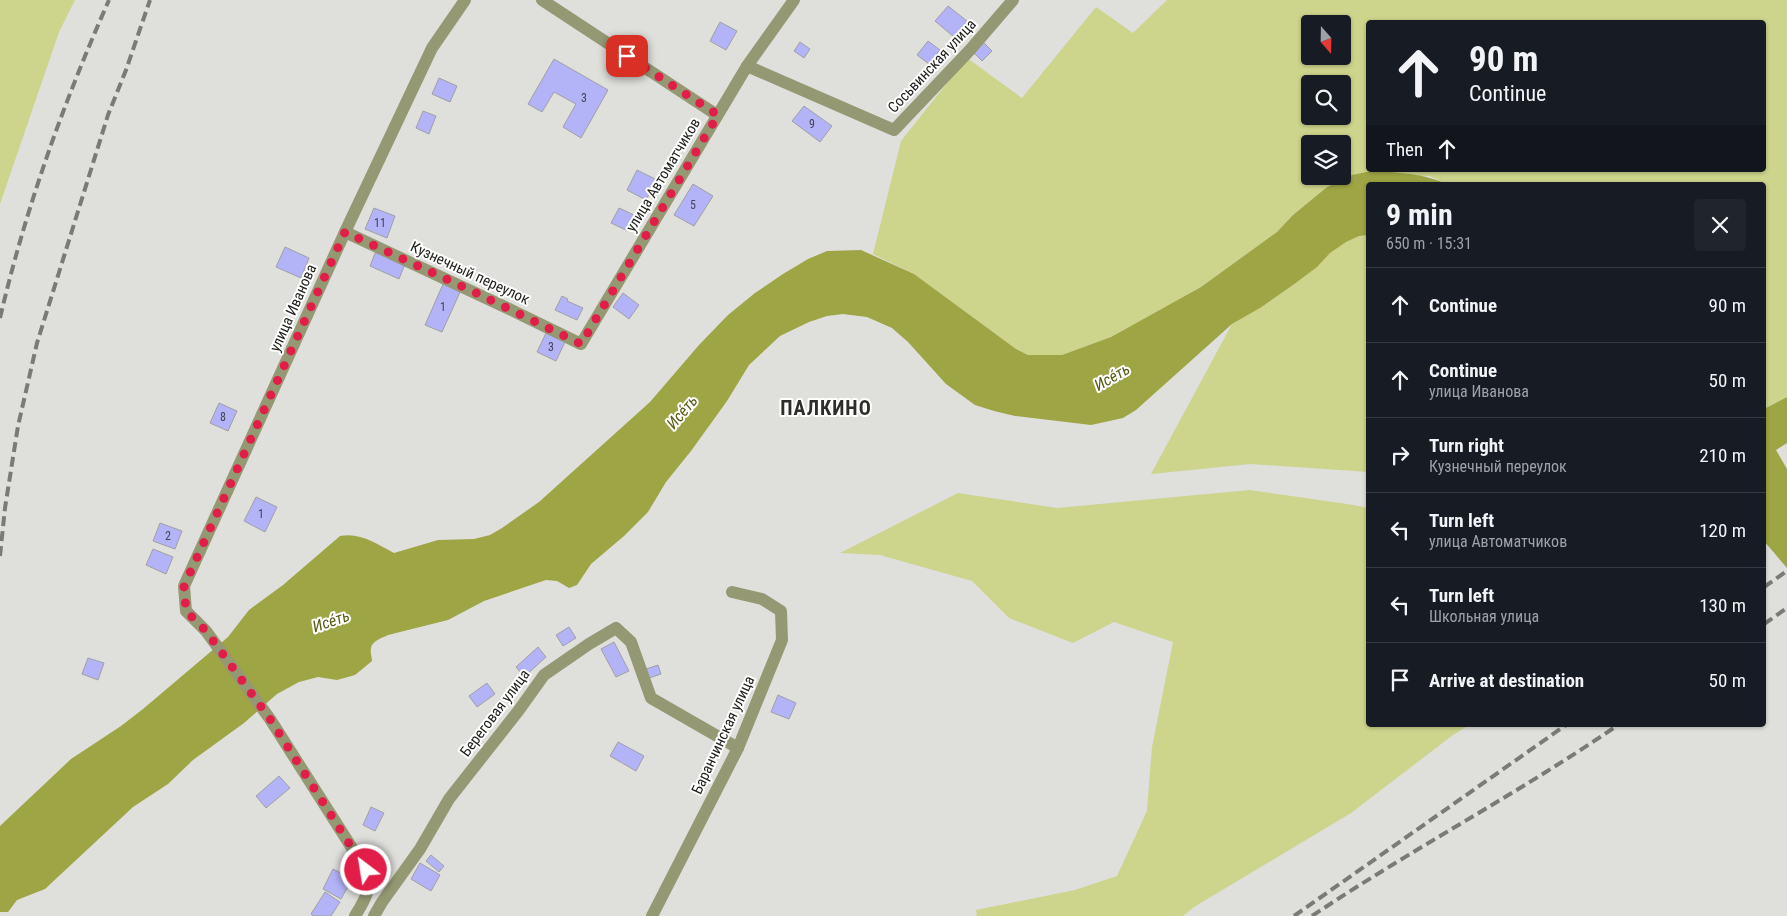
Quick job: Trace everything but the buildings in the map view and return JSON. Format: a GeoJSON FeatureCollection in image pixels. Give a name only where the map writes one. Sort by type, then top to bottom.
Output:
{"type":"FeatureCollection","features":[{"type":"Feature","properties":{"kind":"street","name":"улица Иванова"},"geometry":{"type":"LineString","coordinates":[[355,916],[364,903],[370,885],[366,870],[270,719],[206,631],[186,611],[184,586],[345,232],[432,48],[465,0]]}},
{"type":"Feature","properties":{"kind":"street"},"geometry":{"type":"LineString","coordinates":[[542,0],[718,115]]}},
{"type":"Feature","properties":{"kind":"street","name":"улица Автоматчиков"},"geometry":{"type":"LineString","coordinates":[[581,344],[747,66],[794,0]]}},
{"type":"Feature","properties":{"kind":"street","name":"Сосьвинская улица"},"geometry":{"type":"LineString","coordinates":[[747,66],[894,130],[970,50],[1013,0]]}},
{"type":"Feature","properties":{"kind":"street","name":"Кузнечный переулок"},"geometry":{"type":"LineString","coordinates":[[345,232],[581,344]]}},
{"type":"Feature","properties":{"kind":"street","name":"Баранчинская улица"},"geometry":{"type":"LineString","coordinates":[[652,916],[738,748],[782,640],[781,610],[762,599],[732,592]]}},
{"type":"Feature","properties":{"kind":"street","name":"Береговая улица"},"geometry":{"type":"LineString","coordinates":[[374,916],[420,850],[449,799],[544,675],[616,628],[630,642],[651,698],[738,748]]}},
{"type":"Feature","properties":{"kind":"shaded area"},"geometry":{"type":"Polygon","coordinates":[[[0,0],[75,0],[59,32],[0,204],[0,0]]]}},
{"type":"Feature","properties":{"kind":"shaded area"},"geometry":{"type":"Polygon","coordinates":[[[1167,0],[1787,0],[1787,397],[1766,408],[1766,182],[1443,182],[1429,176],[1351,175],[1351,135],[1301,135],[1301,185],[1331,185],[1293,215],[1277,232],[1201,287],[1111,337],[1062,355],[1028,355],[1016,349],[914,274],[873,254],[901,141],[967,58],[1022,98],[1096,7],[1133,33],[1167,0]]]}},
{"type":"Feature","properties":{"kind":"shaded area"},"geometry":{"type":"Polygon","coordinates":[[[1366,235],[1366,472],[1250,464],[1151,474],[1232,324],[1260,308],[1293,285],[1345,242],[1366,235]]]}},
{"type":"Feature","properties":{"kind":"shaded area"},"geometry":{"type":"Polygon","coordinates":[[[1250,490],[1366,507],[1366,727],[1466,727],[1351,813],[1194,907],[1183,916],[977,916],[976,910],[1075,890],[1117,876],[1147,811],[1152,747],[1173,642],[1114,622],[1073,643],[1009,618],[972,581],[880,555],[840,553],[958,493],[1057,508],[1250,490]]]}},
{"type":"Feature","properties":{"kind":"water","name":"Исе́ть"},"geometry":{"type":"Polygon","coordinates":[[[1367,172],[1403,173],[1442,182],[1366,182],[1366,235],[1359,236],[1346,242],[1330,253],[1317,267],[1293,285],[1260,308],[1232,324],[1136,410],[1123,418],[1091,425],[1015,416],[975,405],[946,384],[908,342],[892,328],[867,317],[843,314],[827,316],[809,322],[780,336],[749,365],[727,401],[666,482],[648,512],[624,536],[591,564],[577,585],[569,588],[557,581],[546,580],[484,601],[448,620],[388,635],[373,643],[371,650],[372,661],[355,675],[337,680],[318,677],[299,682],[277,694],[244,723],[193,760],[168,784],[133,807],[45,889],[17,900],[8,912],[0,912],[0,826],[71,759],[143,709],[228,637],[249,610],[283,585],[340,536],[361,537],[394,553],[438,540],[474,539],[490,535],[502,528],[539,502],[650,402],[699,345],[728,315],[755,293],[808,259],[827,251],[861,250],[914,274],[1016,349],[1028,355],[1062,355],[1111,337],[1201,287],[1277,232],[1293,215],[1327,187],[1331,185],[1351,185],[1351,175],[1367,172]]]}},
{"type":"Feature","properties":{"kind":"water"},"geometry":{"type":"Polygon","coordinates":[[[1787,397],[1787,443],[1776,450],[1787,469],[1787,568],[1766,543],[1766,408],[1787,397]]]}},
{"type":"Feature","properties":{"kind":"railway"},"geometry":{"type":"LineString","coordinates":[[0,318],[10,277],[47,156],[76,78],[109,0]]}},
{"type":"Feature","properties":{"kind":"railway"},"geometry":{"type":"LineString","coordinates":[[0,556],[5,508],[18,426],[37,343],[108,115],[150,0]]}},
{"type":"Feature","properties":{"kind":"railway"},"geometry":{"type":"LineString","coordinates":[[1766,586],[1787,571]]}},
{"type":"Feature","properties":{"kind":"railway"},"geometry":{"type":"LineString","coordinates":[[1766,623],[1787,608]]}},
{"type":"Feature","properties":{"kind":"railway"},"geometry":{"type":"LineString","coordinates":[[1294,916],[1563,727]]}},
{"type":"Feature","properties":{"kind":"railway"},"geometry":{"type":"LineString","coordinates":[[1312,916],[1388,867],[1581,750],[1615,727]]}},
{"type":"Feature","properties":{"kind":"district","name":"ПАЛКИНО"},"geometry":{"type":"Point","coordinates":[826,408]}},
{"type":"Feature","properties":{"kind":"route"},"geometry":{"type":"LineString","coordinates":[[366,870],[270,719],[206,631],[186,611],[184,586],[345,232],[581,344],[718,115],[627,56]]}}]}
